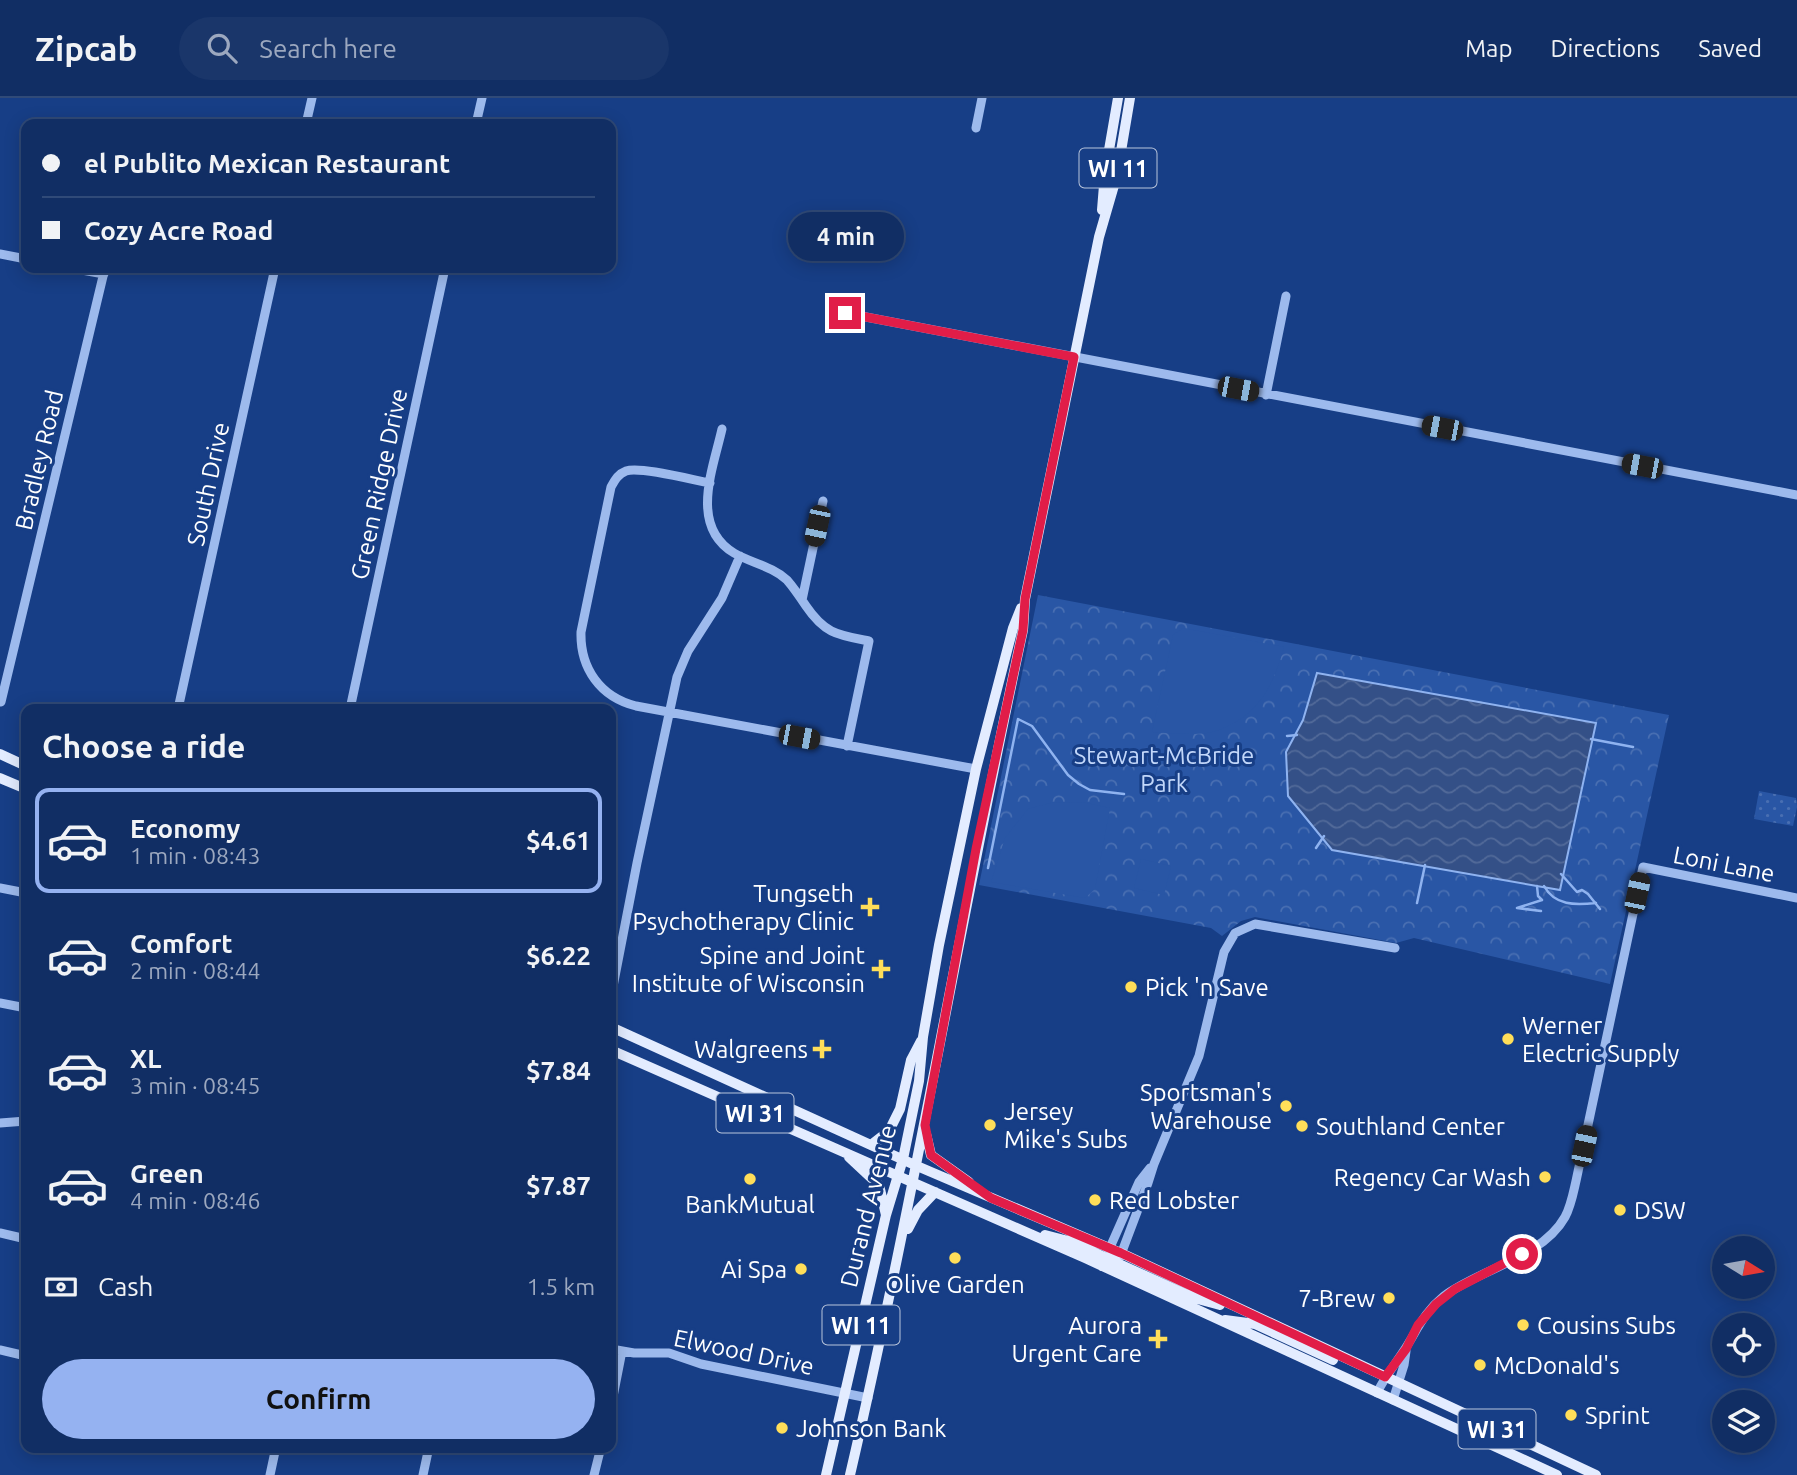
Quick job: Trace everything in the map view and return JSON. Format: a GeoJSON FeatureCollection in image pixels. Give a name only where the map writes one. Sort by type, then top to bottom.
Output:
{"type":"FeatureCollection","features":[{"type":"Feature","properties":{"kind":"main road","name":"Durand Avenue"},"geometry":{"type":"LineString","coordinates":[[1099,237],[1105,173],[1118,98]]}},
{"type":"Feature","properties":{"kind":"main road","name":"Durand Avenue"},"geometry":{"type":"LineString","coordinates":[[850,1475],[914,1182],[1023,630],[1025,599],[1099,237],[1117,175],[1130,98]]}},
{"type":"Feature","properties":{"kind":"main road","name":"Durand Avenue"},"geometry":{"type":"LineString","coordinates":[[826,1475],[886,1215],[903,1159],[919,1081],[923,1037],[939,945],[976,769],[1013,628],[1025,599]]}},
{"type":"Feature","properties":{"kind":"main road"},"geometry":{"type":"LineString","coordinates":[[0,754],[21,764]]}},
{"type":"Feature","properties":{"kind":"main road"},"geometry":{"type":"LineString","coordinates":[[0,778],[21,787]]}},
{"type":"Feature","properties":{"kind":"main road"},"geometry":{"type":"LineString","coordinates":[[951,892],[966,911]]}},
{"type":"Feature","properties":{"kind":"main road"},"geometry":{"type":"LineString","coordinates":[[939,945],[944,940],[951,939],[958,957]]}},
{"type":"Feature","properties":{"kind":"main road","name":"WI 31"},"geometry":{"type":"LineString","coordinates":[[616,1029],[991,1198],[1106,1257],[1212,1318],[1377,1393]]}},
{"type":"Feature","properties":{"kind":"main road"},"geometry":{"type":"LineString","coordinates":[[871,1145],[888,1131],[900,1109],[911,1060],[923,1037]]}},
{"type":"Feature","properties":{"kind":"main road","name":"WI 31"},"geometry":{"type":"LineString","coordinates":[[616,1052],[1013,1227],[1106,1257],[1243,1310],[1384,1379]]}},
{"type":"Feature","properties":{"kind":"main road"},"geometry":{"type":"LineString","coordinates":[[925,1125],[931,1155],[991,1198]]}},
{"type":"Feature","properties":{"kind":"main road"},"geometry":{"type":"LineString","coordinates":[[845,1152],[879,1185],[886,1215]]}},
{"type":"Feature","properties":{"kind":"main road"},"geometry":{"type":"LineString","coordinates":[[901,1244],[919,1210],[935,1192]]}},
{"type":"Feature","properties":{"kind":"main road"},"geometry":{"type":"LineString","coordinates":[[1212,1318],[1255,1324],[1372,1378],[1384,1379],[1396,1391]]}},
{"type":"Feature","properties":{"kind":"main road"},"geometry":{"type":"LineString","coordinates":[[1377,1393],[1396,1391]]}},
{"type":"Feature","properties":{"kind":"main road","name":"WI 31"},"geometry":{"type":"LineString","coordinates":[[1396,1391],[1477,1426],[1512,1436],[1594,1474]]}},
{"type":"Feature","properties":{"kind":"main road","name":"WI 31"},"geometry":{"type":"LineString","coordinates":[[1396,1391],[1488,1443],[1557,1475]]}},
{"type":"Feature","properties":{"kind":"main road"},"geometry":{"type":"LineString","coordinates":[[1488,1443],[1511,1443],[1576,1471],[1594,1474]]}},
{"type":"Feature","properties":{"kind":"street"},"geometry":{"type":"LineString","coordinates":[[307,119],[312,98]]}},
{"type":"Feature","properties":{"kind":"street"},"geometry":{"type":"LineString","coordinates":[[477,119],[482,98]]}},
{"type":"Feature","properties":{"kind":"street"},"geometry":{"type":"LineString","coordinates":[[976,128],[982,98]]}},
{"type":"Feature","properties":{"kind":"street"},"geometry":{"type":"LineString","coordinates":[[0,254],[21,258]]}},
{"type":"Feature","properties":{"kind":"street","name":"Bradley Road"},"geometry":{"type":"LineString","coordinates":[[1,702],[104,273]]}},
{"type":"Feature","properties":{"kind":"street","name":"South Drive"},"geometry":{"type":"LineString","coordinates":[[179,704],[274,273]]}},
{"type":"Feature","properties":{"kind":"street","name":"Green Ridge Drive"},"geometry":{"type":"LineString","coordinates":[[352,704],[444,273]]}},
{"type":"Feature","properties":{"kind":"street"},"geometry":{"type":"LineString","coordinates":[[1266,395],[1286,296]]}},
{"type":"Feature","properties":{"kind":"street"},"geometry":{"type":"LineString","coordinates":[[845,313],[1797,495]]}},
{"type":"Feature","properties":{"kind":"street"},"geometry":{"type":"LineString","coordinates":[[722,429],[707,507],[711,526],[721,542],[740,556],[781,575],[815,620],[827,630],[869,641],[847,746]]}},
{"type":"Feature","properties":{"kind":"street"},"geometry":{"type":"LineString","coordinates":[[710,483],[637,470],[625,472],[611,487],[581,632],[586,667],[599,686],[628,705],[976,769]]}},
{"type":"Feature","properties":{"kind":"street"},"geometry":{"type":"LineString","coordinates":[[802,600],[822,501]]}},
{"type":"Feature","properties":{"kind":"street"},"geometry":{"type":"LineString","coordinates":[[616,973],[677,677],[688,652],[722,598],[740,556]]}},
{"type":"Feature","properties":{"kind":"street","name":"Loni Lane"},"geometry":{"type":"LineString","coordinates":[[1406,1349],[1418,1325],[1444,1297],[1538,1245],[1558,1228],[1565,1217],[1576,1181],[1643,867],[1797,898]]}},
{"type":"Feature","properties":{"kind":"street"},"geometry":{"type":"LineString","coordinates":[[0,888],[21,892]]}},
{"type":"Feature","properties":{"kind":"street"},"geometry":{"type":"LineString","coordinates":[[1117,1263],[1199,1056],[1224,952],[1235,933],[1255,924],[1395,948]]}},
{"type":"Feature","properties":{"kind":"street"},"geometry":{"type":"LineString","coordinates":[[0,1003],[21,1007]]}},
{"type":"Feature","properties":{"kind":"street"},"geometry":{"type":"LineString","coordinates":[[0,1123],[21,1121]]}},
{"type":"Feature","properties":{"kind":"street"},"geometry":{"type":"LineString","coordinates":[[1106,1257],[1139,1182],[1154,1164]]}},
{"type":"Feature","properties":{"kind":"street"},"geometry":{"type":"LineString","coordinates":[[0,1233],[21,1238]]}},
{"type":"Feature","properties":{"kind":"street"},"geometry":{"type":"LineString","coordinates":[[1377,1393],[1406,1349]]}},
{"type":"Feature","properties":{"kind":"street"},"geometry":{"type":"LineString","coordinates":[[1396,1391],[1406,1349]]}},
{"type":"Feature","properties":{"kind":"street"},"geometry":{"type":"LineString","coordinates":[[0,1350],[21,1355]]}},
{"type":"Feature","properties":{"kind":"street","name":"Elwood Drive"},"geometry":{"type":"LineString","coordinates":[[616,1350],[669,1353],[701,1364],[868,1398]]}},
{"type":"Feature","properties":{"kind":"street"},"geometry":{"type":"LineString","coordinates":[[616,1382],[622,1351]]}},
{"type":"Feature","properties":{"kind":"street"},"geometry":{"type":"LineString","coordinates":[[270,1475],[275,1453]]}},
{"type":"Feature","properties":{"kind":"street"},"geometry":{"type":"LineString","coordinates":[[423,1475],[428,1453]]}},
{"type":"Feature","properties":{"kind":"street"},"geometry":{"type":"LineString","coordinates":[[594,1475],[600,1453]]}},
{"type":"Feature","properties":{"kind":"green space","name":"Stewart-McBride Park"},"geometry":{"type":"Polygon","coordinates":[[[1038,595],[1669,715],[1610,984],[1414,938],[1396,943],[1255,917],[1241,921],[1222,936],[1211,928],[979,885],[1038,595]]]}},
{"type":"Feature","properties":{"kind":"green space"},"geometry":{"type":"Polygon","coordinates":[[[1183,628],[1284,647],[1275,674],[1262,698],[1233,724],[1203,733],[1152,732],[1173,635],[1183,628]]]}},
{"type":"Feature","properties":{"kind":"green space"},"geometry":{"type":"Polygon","coordinates":[[[1759,791],[1796,798],[1793,826],[1754,819],[1759,791]]]}},
{"type":"Feature","properties":{"kind":"green space"},"geometry":{"type":"Polygon","coordinates":[[[1054,802],[1087,803],[1110,808],[1095,889],[1085,898],[991,882],[1005,838],[1028,809],[1054,802]]]}},
{"type":"Feature","properties":{"kind":"green space"},"geometry":{"type":"Polygon","coordinates":[[[1141,859],[1171,866],[1164,895],[1134,888],[1141,859]]]}},
{"type":"Feature","properties":{"kind":"water"},"geometry":{"type":"Polygon","coordinates":[[[1317,673],[1596,723],[1560,890],[1332,850],[1288,796],[1286,752],[1303,720],[1317,673]]]}},
{"type":"Feature","properties":{"kind":"waterway"},"geometry":{"type":"LineString","coordinates":[[988,868],[1018,719],[1032,726],[1068,775],[1079,784],[1090,790],[1124,794]]}},
{"type":"Feature","properties":{"kind":"waterway"},"geometry":{"type":"LineString","coordinates":[[1287,736],[1297,735]]}},
{"type":"Feature","properties":{"kind":"waterway"},"geometry":{"type":"LineString","coordinates":[[1591,739],[1633,747]]}},
{"type":"Feature","properties":{"kind":"waterway"},"geometry":{"type":"LineString","coordinates":[[1316,848],[1324,836]]}},
{"type":"Feature","properties":{"kind":"waterway"},"geometry":{"type":"LineString","coordinates":[[1417,903],[1425,865]]}},
{"type":"Feature","properties":{"kind":"waterway"},"geometry":{"type":"LineString","coordinates":[[1561,874],[1577,892],[1582,890],[1588,894],[1600,909]]}},
{"type":"Feature","properties":{"kind":"waterway"},"geometry":{"type":"LineString","coordinates":[[1537,886],[1538,896],[1542,900],[1517,908],[1541,911]]}},
{"type":"Feature","properties":{"kind":"waterway"},"geometry":{"type":"LineString","coordinates":[[1544,886],[1554,897],[1566,903],[1596,903]]}},
{"type":"Feature","properties":{"kind":"place","name":"Tungseth Psychotherapy Clinic"},"geometry":{"type":"Point","coordinates":[870,907]}},
{"type":"Feature","properties":{"kind":"place","name":"Spine and Joint Institute of Wisconsin"},"geometry":{"type":"Point","coordinates":[881,969]}},
{"type":"Feature","properties":{"kind":"place","name":"Pick 'n Save"},"geometry":{"type":"Point","coordinates":[1131,987]}},
{"type":"Feature","properties":{"kind":"place","name":"Werner Electric Supply"},"geometry":{"type":"Point","coordinates":[1508,1039]}},
{"type":"Feature","properties":{"kind":"place","name":"Walgreens"},"geometry":{"type":"Point","coordinates":[822,1049]}},
{"type":"Feature","properties":{"kind":"place","name":"Sportsman's Warehouse"},"geometry":{"type":"Point","coordinates":[1286,1106]}},
{"type":"Feature","properties":{"kind":"place","name":"Jersey Mike's Subs"},"geometry":{"type":"Point","coordinates":[990,1125]}},
{"type":"Feature","properties":{"kind":"place","name":"Southland Center"},"geometry":{"type":"Point","coordinates":[1302,1126]}},
{"type":"Feature","properties":{"kind":"place","name":"Regency Car Wash"},"geometry":{"type":"Point","coordinates":[1545,1177]}},
{"type":"Feature","properties":{"kind":"place","name":"BankMutual"},"geometry":{"type":"Point","coordinates":[750,1179]}},
{"type":"Feature","properties":{"kind":"place","name":"Red Lobster"},"geometry":{"type":"Point","coordinates":[1095,1200]}},
{"type":"Feature","properties":{"kind":"place","name":"DSW"},"geometry":{"type":"Point","coordinates":[1620,1210]}},
{"type":"Feature","properties":{"kind":"place","name":"Olive Garden"},"geometry":{"type":"Point","coordinates":[955,1258]}},
{"type":"Feature","properties":{"kind":"place","name":"Ai Spa"},"geometry":{"type":"Point","coordinates":[801,1269]}},
{"type":"Feature","properties":{"kind":"place","name":"7-Brew"},"geometry":{"type":"Point","coordinates":[1389,1298]}},
{"type":"Feature","properties":{"kind":"place","name":"Cousins Subs"},"geometry":{"type":"Point","coordinates":[1523,1325]}},
{"type":"Feature","properties":{"kind":"place","name":"Aurora Urgent Care"},"geometry":{"type":"Point","coordinates":[1158,1339]}},
{"type":"Feature","properties":{"kind":"place","name":"McDonald's"},"geometry":{"type":"Point","coordinates":[1480,1365]}},
{"type":"Feature","properties":{"kind":"place","name":"Sprint"},"geometry":{"type":"Point","coordinates":[1571,1415]}},
{"type":"Feature","properties":{"kind":"place","name":"Johnson Bank"},"geometry":{"type":"Point","coordinates":[782,1428]}},
{"type":"Feature","properties":{"kind":"route"},"geometry":{"type":"LineString","coordinates":[[845,313],[1074,357],[1025,599],[1023,630],[976,849],[925,1125],[931,1155],[991,1198],[1121,1253],[1385,1377],[1406,1349],[1424,1316],[1436,1304],[1455,1289],[1522,1254]]}}]}
